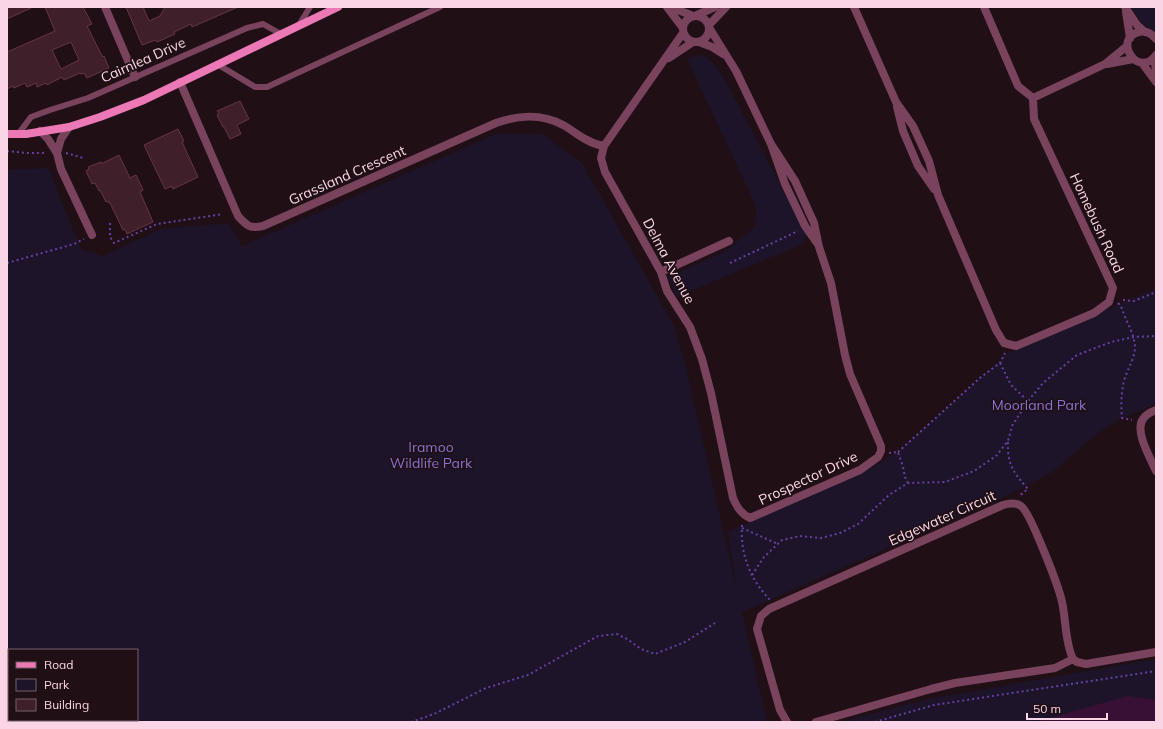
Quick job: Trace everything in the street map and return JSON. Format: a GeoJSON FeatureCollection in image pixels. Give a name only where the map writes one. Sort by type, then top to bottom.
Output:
{"type":"FeatureCollection","features":[{"type":"Feature","properties":{"kind":"street"},"geometry":{"type":"LineString","coordinates":[[105,7],[135,77]]}},
{"type":"Feature","properties":{"kind":"street"},"geometry":{"type":"LineString","coordinates":[[7,134],[20,134],[69,127],[137,103],[338,7]]}},
{"type":"Feature","properties":{"kind":"street"},"geometry":{"type":"LineString","coordinates":[[667,7],[683,30],[685,37],[696,42]]}},
{"type":"Feature","properties":{"kind":"street"},"geometry":{"type":"LineString","coordinates":[[671,7],[705,18],[709,27]]}},
{"type":"Feature","properties":{"kind":"street"},"geometry":{"type":"LineString","coordinates":[[604,146],[665,61],[683,30],[686,20],[715,7]]}},
{"type":"Feature","properties":{"kind":"street"},"geometry":{"type":"LineString","coordinates":[[665,61],[707,37],[709,27],[726,7]]}},
{"type":"Feature","properties":{"kind":"street","name":"Homebush Road"},"geometry":{"type":"LineString","coordinates":[[854,7],[896,102],[903,131],[918,166],[938,195],[996,330],[1004,343],[1016,346],[1094,313],[1108,302],[1113,288],[1034,119],[1033,98]]}},
{"type":"Feature","properties":{"kind":"street"},"geometry":{"type":"LineString","coordinates":[[984,7],[1018,86],[1033,98],[1105,64],[1127,46],[1130,38],[1125,8]]}},
{"type":"Feature","properties":{"kind":"street"},"geometry":{"type":"LineString","coordinates":[[1125,8],[1145,32]]}},
{"type":"Feature","properties":{"kind":"street","name":"Prospector Drive"},"geometry":{"type":"LineString","coordinates":[[709,27],[736,71],[771,144],[785,184],[805,226],[819,247],[831,283],[844,356],[850,374],[877,433],[881,446],[881,451],[878,457],[860,470],[754,517],[750,518],[742,513]]}},
{"type":"Feature","properties":{"kind":"street"},"geometry":{"type":"LineString","coordinates":[[1130,38],[1139,32],[1145,32],[1152,35],[1156,39]]}},
{"type":"Feature","properties":{"kind":"street","name":"Prospector Drive"},"geometry":{"type":"LineString","coordinates":[[696,42],[712,47],[728,58]]}},
{"type":"Feature","properties":{"kind":"street"},"geometry":{"type":"LineString","coordinates":[[1127,46],[1132,59]]}},
{"type":"Feature","properties":{"kind":"street"},"geometry":{"type":"LineString","coordinates":[[1105,64],[1132,59],[1142,62],[1150,61],[1155,56]]}},
{"type":"Feature","properties":{"kind":"street"},"geometry":{"type":"LineString","coordinates":[[1155,56],[1156,70]]}},
{"type":"Feature","properties":{"kind":"street"},"geometry":{"type":"LineString","coordinates":[[1142,62],[1156,82]]}},
{"type":"Feature","properties":{"kind":"street","name":"Grassland Crescent"},"geometry":{"type":"LineString","coordinates":[[180,82],[238,216],[246,225],[254,228],[263,226],[496,123],[513,117],[530,116],[546,118],[562,124],[585,139],[604,146]]}},
{"type":"Feature","properties":{"kind":"street"},"geometry":{"type":"LineString","coordinates":[[57,153],[61,139],[69,127]]}},
{"type":"Feature","properties":{"kind":"street"},"geometry":{"type":"LineString","coordinates":[[40,131],[48,139],[57,153],[61,169],[92,235]]}},
{"type":"Feature","properties":{"kind":"street","name":"Delma Avenue"},"geometry":{"type":"LineString","coordinates":[[604,146],[601,163],[661,272],[667,291],[690,327],[702,359],[718,422],[733,498],[737,507],[742,513]]}},
{"type":"Feature","properties":{"kind":"street"},"geometry":{"type":"LineString","coordinates":[[661,272],[730,241]]}},
{"type":"Feature","properties":{"kind":"street"},"geometry":{"type":"LineString","coordinates":[[1156,410],[1143,419],[1140,428],[1142,439],[1156,471]]}},
{"type":"Feature","properties":{"kind":"street","name":"Edgewater Circuit"},"geometry":{"type":"LineString","coordinates":[[787,722],[780,710],[757,629],[761,616],[774,606],[991,509],[1009,503],[1020,506],[1024,510],[1054,576],[1062,602],[1069,647],[1073,659]]}},
{"type":"Feature","properties":{"kind":"street"},"geometry":{"type":"LineString","coordinates":[[816,722],[931,688],[1055,668],[1073,659],[1077,662],[1086,664],[1156,652]]}},
{"type":"Feature","properties":{"kind":"lane"},"geometry":{"type":"LineString","coordinates":[[299,25],[310,7]]}},
{"type":"Feature","properties":{"kind":"lane"},"geometry":{"type":"LineString","coordinates":[[217,64],[255,87],[267,87],[440,7]]}},
{"type":"Feature","properties":{"kind":"lane","name":"Cairnlea Drive"},"geometry":{"type":"LineString","coordinates":[[20,134],[31,117],[88,98],[247,28],[262,24],[281,34]]}},
{"type":"Feature","properties":{"kind":"path"},"geometry":{"type":"LineString","coordinates":[[7,151],[57,153],[83,158]]}},
{"type":"Feature","properties":{"kind":"path"},"geometry":{"type":"LineString","coordinates":[[110,223],[110,237],[114,243],[157,224],[223,214]]}},
{"type":"Feature","properties":{"kind":"path"},"geometry":{"type":"LineString","coordinates":[[730,263],[798,231]]}},
{"type":"Feature","properties":{"kind":"path"},"geometry":{"type":"LineString","coordinates":[[7,263],[74,244],[92,235]]}},
{"type":"Feature","properties":{"kind":"path"},"geometry":{"type":"LineString","coordinates":[[1123,300],[1134,302],[1156,292]]}},
{"type":"Feature","properties":{"kind":"path"},"geometry":{"type":"LineString","coordinates":[[1111,294],[1123,308],[1123,314],[1134,337],[1134,356],[1124,380],[1121,404],[1122,418],[1132,420]]}},
{"type":"Feature","properties":{"kind":"path"},"geometry":{"type":"LineString","coordinates":[[1020,496],[1028,490],[1014,473],[1010,464],[1008,441],[1012,426],[1028,401],[1043,383],[1077,355],[1111,342],[1134,337],[1156,336]]}},
{"type":"Feature","properties":{"kind":"path"},"geometry":{"type":"LineString","coordinates":[[887,453],[890,454],[898,452],[981,377],[1000,363],[1006,351]]}},
{"type":"Feature","properties":{"kind":"path"},"geometry":{"type":"LineString","coordinates":[[1000,363],[1011,385],[1028,401]]}},
{"type":"Feature","properties":{"kind":"path"},"geometry":{"type":"LineString","coordinates":[[752,575],[764,557],[782,540],[800,536],[821,538],[840,533],[858,524],[889,495],[908,484],[945,482],[974,471],[996,456],[1008,441]]}},
{"type":"Feature","properties":{"kind":"path"},"geometry":{"type":"LineString","coordinates":[[898,452],[908,484]]}},
{"type":"Feature","properties":{"kind":"path"},"geometry":{"type":"LineString","coordinates":[[742,525],[741,542],[745,560],[762,591],[771,601]]}},
{"type":"Feature","properties":{"kind":"path"},"geometry":{"type":"LineString","coordinates":[[742,528],[778,544]]}},
{"type":"Feature","properties":{"kind":"path"},"geometry":{"type":"LineString","coordinates":[[411,722],[434,714],[486,688],[528,675],[598,636],[617,634],[627,639],[641,650],[655,654],[684,642],[715,623]]}},
{"type":"Feature","properties":{"kind":"path"},"geometry":{"type":"LineString","coordinates":[[875,722],[934,705],[1156,670]]}},
{"type":"Feature","properties":{"kind":"green space"},"geometry":{"type":"Polygon","coordinates":[[[1131,7],[1156,7],[1156,34],[1140,21],[1131,7]]]}},
{"type":"Feature","properties":{"kind":"green space"},"geometry":{"type":"Polygon","coordinates":[[[702,54],[711,61],[722,74],[806,234],[803,244],[676,297],[668,277],[724,252],[755,227],[756,206],[687,59],[702,54]]]}},
{"type":"Feature","properties":{"kind":"green space","name":"Iramoo Wildlife Park"},"geometry":{"type":"Polygon","coordinates":[[[498,133],[542,134],[582,163],[675,328],[685,364],[736,586],[728,532],[877,465],[901,449],[1006,354],[1156,288],[1156,404],[1118,420],[1094,436],[1051,473],[1006,496],[742,612],[767,722],[7,722],[7,170],[48,168],[81,249],[103,256],[161,229],[228,223],[242,246],[498,133]]]}},
{"type":"Feature","properties":{"kind":"green space"},"geometry":{"type":"Polygon","coordinates":[[[1156,659],[1156,722],[841,722],[928,699],[1156,659]]]}},
{"type":"Feature","properties":{"kind":"shaded area"},"geometry":{"type":"Polygon","coordinates":[[[1128,696],[1156,700],[1156,722],[1036,722],[1128,696]]]}},
{"type":"Feature","properties":{"kind":"building"},"geometry":{"type":"Polygon","coordinates":[[[7,7],[33,7],[7,19],[7,7]]]}},
{"type":"Feature","properties":{"kind":"building"},"geometry":{"type":"Polygon","coordinates":[[[45,7],[83,7],[92,24],[87,26],[109,68],[87,78],[84,73],[80,73],[64,80],[62,77],[47,85],[46,83],[37,87],[36,83],[27,87],[25,83],[14,88],[13,86],[7,89],[7,52],[55,31],[45,7]],[[71,42],[52,50],[61,69],[79,60],[71,42]]]}},
{"type":"Feature","properties":{"kind":"building"},"geometry":{"type":"Polygon","coordinates":[[[126,7],[143,7],[149,21],[160,16],[165,7],[238,7],[192,27],[191,24],[174,32],[175,34],[157,42],[156,40],[142,45],[126,7]]]}},
{"type":"Feature","properties":{"kind":"building"},"geometry":{"type":"Polygon","coordinates":[[[240,101],[249,119],[237,125],[241,134],[230,139],[217,115],[219,114],[217,111],[240,101]]]}},
{"type":"Feature","properties":{"kind":"building"},"geometry":{"type":"Polygon","coordinates":[[[178,129],[184,141],[182,142],[198,177],[173,189],[172,186],[165,189],[144,145],[178,129]]]}},
{"type":"Feature","properties":{"kind":"building"},"geometry":{"type":"Polygon","coordinates":[[[119,155],[130,178],[136,175],[143,190],[140,192],[153,222],[127,234],[125,229],[123,230],[110,203],[108,201],[106,202],[95,183],[92,184],[86,171],[89,169],[88,167],[101,162],[101,164],[119,155]]]}},
{"type":"Feature","properties":{"kind":"park label","name":"Moorland Park"},"geometry":{"type":"Point","coordinates":[1039,405]}}]}
